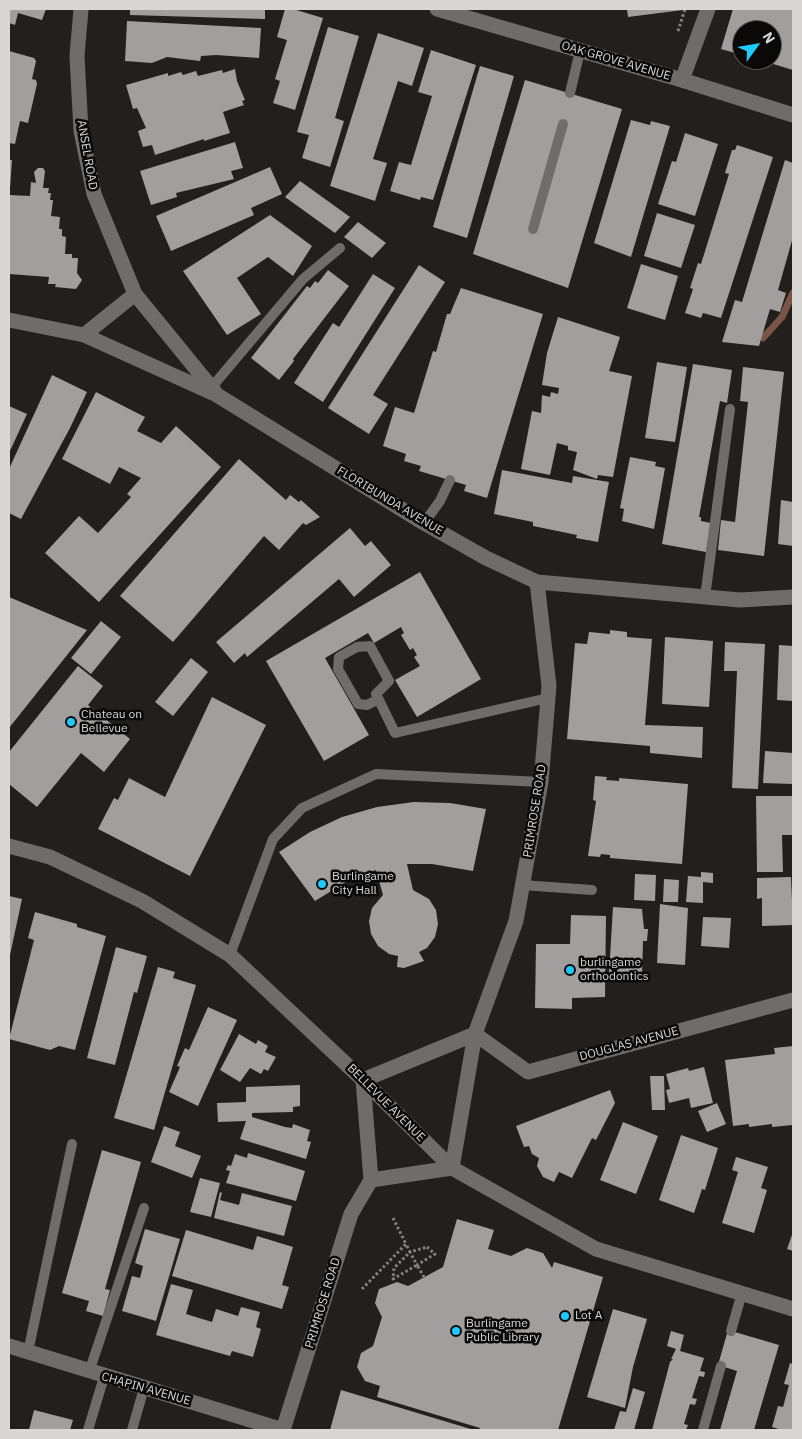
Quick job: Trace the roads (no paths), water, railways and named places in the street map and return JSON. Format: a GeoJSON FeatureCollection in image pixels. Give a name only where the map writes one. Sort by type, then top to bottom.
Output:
{"type":"FeatureCollection","features":[{"type":"Feature","properties":{"kind":"street","name":"ANSEL ROAD"},"geometry":{"type":"LineString","coordinates":[[81,9],[77,56],[81,131],[94,194],[135,294],[214,392]]}},
{"type":"Feature","properties":{"kind":"street","name":"OAK GROVE AVENUE"},"geometry":{"type":"LineString","coordinates":[[437,9],[461,12],[580,51],[682,80],[793,115]]}},
{"type":"Feature","properties":{"kind":"street"},"geometry":{"type":"LineString","coordinates":[[682,80],[708,9]]}},
{"type":"Feature","properties":{"kind":"street"},"geometry":{"type":"LineString","coordinates":[[84,335],[135,294]]}},
{"type":"Feature","properties":{"kind":"street","name":"FLORIBUNDA AVENUE"},"geometry":{"type":"LineString","coordinates":[[9,320],[84,335],[214,392],[424,523],[486,558],[538,582],[740,600],[793,597]]}},
{"type":"Feature","properties":{"kind":"street","name":"PRIMROSE ROAD"},"geometry":{"type":"LineString","coordinates":[[452,1168],[475,1034],[516,921],[542,782],[549,686],[538,582]]}},
{"type":"Feature","properties":{"kind":"street","name":"BELLEVUE AVENUE"},"geometry":{"type":"LineString","coordinates":[[9,846],[50,858],[142,902],[230,955],[363,1080],[452,1168],[596,1249],[793,1309]]}},
{"type":"Feature","properties":{"kind":"street","name":"DOUGLAS AVENUE"},"geometry":{"type":"LineString","coordinates":[[475,1034],[528,1072],[793,1000]]}},
{"type":"Feature","properties":{"kind":"street"},"geometry":{"type":"LineString","coordinates":[[452,1168],[371,1180],[363,1080],[475,1034]]}},
{"type":"Feature","properties":{"kind":"street","name":"PRIMROSE ROAD"},"geometry":{"type":"LineString","coordinates":[[283,1430],[351,1214],[371,1180]]}},
{"type":"Feature","properties":{"kind":"street","name":"CHAPIN AVENUE"},"geometry":{"type":"LineString","coordinates":[[9,1346],[283,1430]]}},
{"type":"Feature","properties":{"kind":"lane"},"geometry":{"type":"LineString","coordinates":[[570,93],[580,51]]}},
{"type":"Feature","properties":{"kind":"lane"},"geometry":{"type":"LineString","coordinates":[[534,229],[563,124]]}},
{"type":"Feature","properties":{"kind":"lane"},"geometry":{"type":"LineString","coordinates":[[214,392],[303,278],[340,248]]}},
{"type":"Feature","properties":{"kind":"lane"},"geometry":{"type":"LineString","coordinates":[[705,597],[730,409]]}},
{"type":"Feature","properties":{"kind":"lane"},"geometry":{"type":"LineString","coordinates":[[424,523],[440,501],[450,480]]}},
{"type":"Feature","properties":{"kind":"lane"},"geometry":{"type":"LineString","coordinates":[[377,700],[367,705],[358,704],[338,669],[339,657],[357,647],[370,646],[389,681],[376,694],[377,700],[395,733],[548,698]]}},
{"type":"Feature","properties":{"kind":"lane"},"geometry":{"type":"LineString","coordinates":[[230,955],[273,838],[302,808],[376,774],[542,782]]}},
{"type":"Feature","properties":{"kind":"lane"},"geometry":{"type":"LineString","coordinates":[[522,885],[592,890]]}},
{"type":"Feature","properties":{"kind":"lane"},"geometry":{"type":"LineString","coordinates":[[28,1352],[72,1144]]}},
{"type":"Feature","properties":{"kind":"lane"},"geometry":{"type":"LineString","coordinates":[[88,1430],[97,1374],[144,1208]]}},
{"type":"Feature","properties":{"kind":"lane"},"geometry":{"type":"LineString","coordinates":[[731,1331],[742,1293]]}},
{"type":"Feature","properties":{"kind":"lane"},"geometry":{"type":"LineString","coordinates":[[703,1430],[721,1366]]}},
{"type":"Feature","properties":{"kind":"lane"},"geometry":{"type":"LineString","coordinates":[[132,1430],[144,1388]]}},
{"type":"Feature","properties":{"kind":"waterway"},"geometry":{"type":"LineString","coordinates":[[763,338],[782,317],[793,293]]}},
{"type":"Feature","properties":{"kind":"place","name":"Chateau on Bellevue"},"geometry":{"type":"Point","coordinates":[71,722]}},
{"type":"Feature","properties":{"kind":"place","name":"Burlingame City Hall"},"geometry":{"type":"Point","coordinates":[322,884]}},
{"type":"Feature","properties":{"kind":"place","name":"burlingame orthodontics"},"geometry":{"type":"Point","coordinates":[570,970]}},
{"type":"Feature","properties":{"kind":"place","name":"Lot A"},"geometry":{"type":"Point","coordinates":[565,1316]}},
{"type":"Feature","properties":{"kind":"place","name":"Burlingame Public Library"},"geometry":{"type":"Point","coordinates":[456,1331]}}]}
